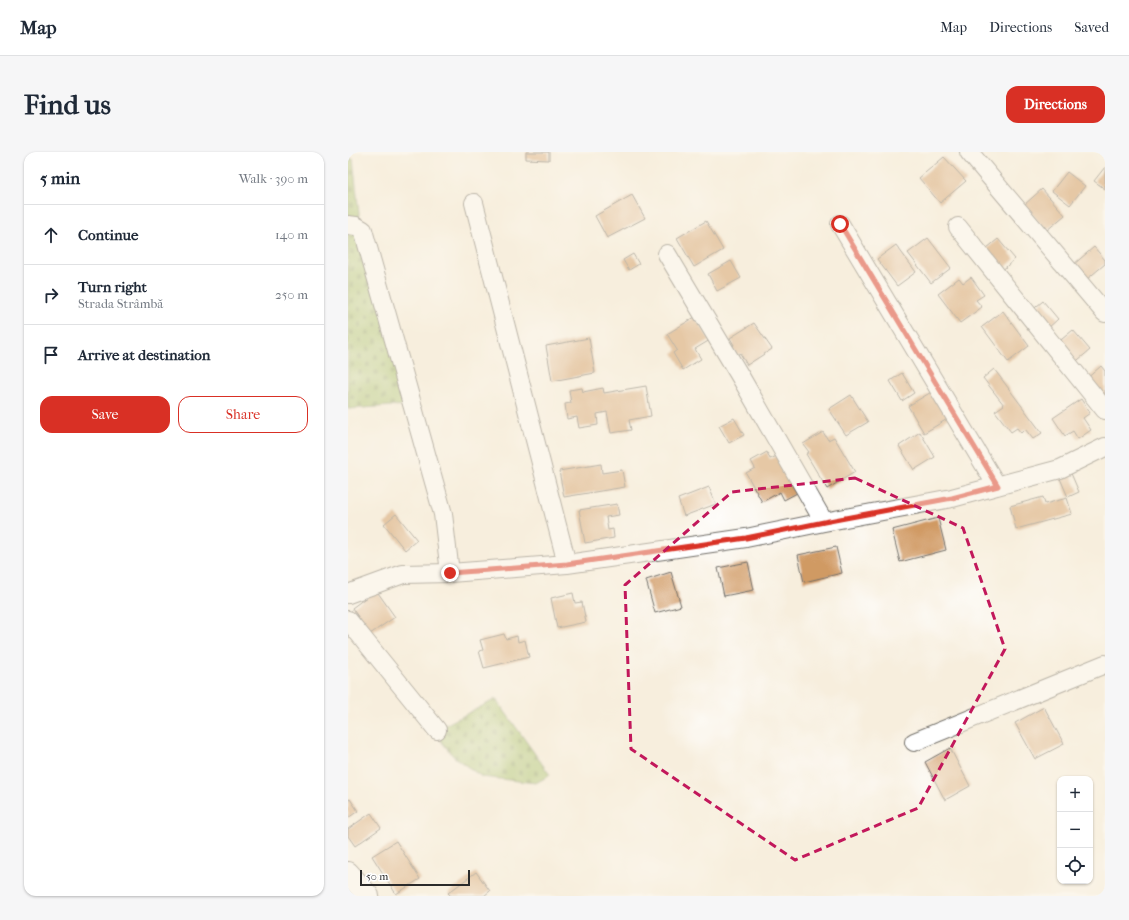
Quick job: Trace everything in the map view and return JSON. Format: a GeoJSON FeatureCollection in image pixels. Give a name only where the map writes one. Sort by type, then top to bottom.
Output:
{"type":"FeatureCollection","features":[{"type":"Feature","properties":{"kind":"highway"},"geometry":{"type":"LineString","coordinates":[[348,873],[368,896]]}},
{"type":"Feature","properties":{"kind":"street"},"geometry":{"type":"LineString","coordinates":[[969,152],[1105,313]]}},
{"type":"Feature","properties":{"kind":"street"},"geometry":{"type":"LineString","coordinates":[[474,203],[567,564]]}},
{"type":"Feature","properties":{"kind":"street"},"geometry":{"type":"LineString","coordinates":[[840,224],[998,486]]}},
{"type":"Feature","properties":{"kind":"street"},"geometry":{"type":"LineString","coordinates":[[348,225],[356,226],[363,230],[442,514],[450,573]]}},
{"type":"Feature","properties":{"kind":"street"},"geometry":{"type":"LineString","coordinates":[[958,227],[1105,410]]}},
{"type":"Feature","properties":{"kind":"street"},"geometry":{"type":"LineString","coordinates":[[667,254],[740,376],[824,522]]}},
{"type":"Feature","properties":{"kind":"street"},"geometry":{"type":"LineString","coordinates":[[348,594],[403,574],[450,573],[567,564],[746,538],[952,498],[1060,469],[1105,447]]}},
{"type":"Feature","properties":{"kind":"street"},"geometry":{"type":"LineString","coordinates":[[348,620],[436,730]]}},
{"type":"Feature","properties":{"kind":"street"},"geometry":{"type":"LineString","coordinates":[[914,742],[1105,664]]}},
{"type":"Feature","properties":{"kind":"highlighted area"},"geometry":{"type":"Polygon","coordinates":[[[855,478],[963,528],[1005,649],[918,808],[795,860],[631,749],[625,585],[732,492],[855,478]]]}},
{"type":"Feature","properties":{"kind":"green space"},"geometry":{"type":"Polygon","coordinates":[[[348,159],[353,159],[362,241],[407,405],[348,409],[348,159]]]}},
{"type":"Feature","properties":{"kind":"green space"},"geometry":{"type":"Polygon","coordinates":[[[496,699],[550,775],[536,783],[482,777],[454,757],[433,731],[496,699]]]}},
{"type":"Feature","properties":{"kind":"building"},"geometry":{"type":"Polygon","coordinates":[[[526,152],[549,152],[549,160],[526,159],[526,152]]]}},
{"type":"Feature","properties":{"kind":"building"},"geometry":{"type":"Polygon","coordinates":[[[944,157],[966,181],[940,203],[919,178],[944,157]]]}},
{"type":"Feature","properties":{"kind":"building"},"geometry":{"type":"Polygon","coordinates":[[[1105,167],[1105,189],[1094,181],[1105,167]]]}},
{"type":"Feature","properties":{"kind":"building"},"geometry":{"type":"Polygon","coordinates":[[[1067,172],[1085,186],[1070,205],[1052,191],[1067,172]]]}},
{"type":"Feature","properties":{"kind":"building"},"geometry":{"type":"Polygon","coordinates":[[[1042,189],[1065,215],[1046,231],[1024,205],[1042,189]]]}},
{"type":"Feature","properties":{"kind":"building"},"geometry":{"type":"Polygon","coordinates":[[[632,195],[645,218],[607,238],[595,216],[632,195]]]}},
{"type":"Feature","properties":{"kind":"building"},"geometry":{"type":"Polygon","coordinates":[[[706,221],[723,250],[694,267],[677,238],[706,221]]]}},
{"type":"Feature","properties":{"kind":"building"},"geometry":{"type":"Polygon","coordinates":[[[928,238],[951,268],[931,283],[908,253],[928,238]]]}},
{"type":"Feature","properties":{"kind":"building"},"geometry":{"type":"Polygon","coordinates":[[[998,239],[1015,259],[999,273],[981,253],[998,239]]]}},
{"type":"Feature","properties":{"kind":"building"},"geometry":{"type":"Polygon","coordinates":[[[896,245],[916,272],[897,286],[877,259],[896,245]]]}},
{"type":"Feature","properties":{"kind":"building"},"geometry":{"type":"Polygon","coordinates":[[[1094,247],[1105,260],[1105,264],[1086,280],[1073,265],[1094,247]]]}},
{"type":"Feature","properties":{"kind":"building"},"geometry":{"type":"Polygon","coordinates":[[[633,254],[639,264],[629,270],[623,260],[633,254]]]}},
{"type":"Feature","properties":{"kind":"building"},"geometry":{"type":"Polygon","coordinates":[[[731,261],[741,278],[717,291],[708,274],[731,261]]]}},
{"type":"Feature","properties":{"kind":"building"},"geometry":{"type":"Polygon","coordinates":[[[971,277],[984,295],[976,300],[982,307],[960,323],[938,294],[959,278],[963,283],[971,277]]]}},
{"type":"Feature","properties":{"kind":"building"},"geometry":{"type":"Polygon","coordinates":[[[1043,301],[1058,319],[1046,330],[1030,312],[1043,301]]]}},
{"type":"Feature","properties":{"kind":"building"},"geometry":{"type":"Polygon","coordinates":[[[1003,311],[1029,346],[1008,362],[982,327],[1003,311]]]}},
{"type":"Feature","properties":{"kind":"building"},"geometry":{"type":"Polygon","coordinates":[[[695,317],[710,340],[695,349],[701,359],[683,370],[673,353],[677,350],[667,334],[695,317]]]}},
{"type":"Feature","properties":{"kind":"building"},"geometry":{"type":"Polygon","coordinates":[[[754,323],[772,349],[747,365],[740,353],[737,355],[731,347],[734,345],[730,338],[754,323]]]}},
{"type":"Feature","properties":{"kind":"building"},"geometry":{"type":"Polygon","coordinates":[[[1073,330],[1090,350],[1073,364],[1056,344],[1073,330]]]}},
{"type":"Feature","properties":{"kind":"building"},"geometry":{"type":"Polygon","coordinates":[[[589,338],[595,373],[552,381],[546,346],[589,338]]]}},
{"type":"Feature","properties":{"kind":"building"},"geometry":{"type":"Polygon","coordinates":[[[1101,366],[1105,371],[1105,404],[1085,380],[1101,366]]]}},
{"type":"Feature","properties":{"kind":"building"},"geometry":{"type":"Polygon","coordinates":[[[994,369],[1042,433],[1033,439],[1025,429],[1021,433],[1017,428],[1011,432],[995,411],[1004,405],[983,378],[994,369]]]}},
{"type":"Feature","properties":{"kind":"building"},"geometry":{"type":"Polygon","coordinates":[[[902,373],[914,393],[902,401],[890,381],[902,373]]]}},
{"type":"Feature","properties":{"kind":"building"},"geometry":{"type":"Polygon","coordinates":[[[646,386],[651,416],[629,420],[631,430],[611,433],[607,412],[597,414],[598,425],[579,428],[577,417],[567,419],[565,404],[571,403],[569,390],[582,388],[583,392],[603,388],[604,393],[646,386]]]}},
{"type":"Feature","properties":{"kind":"building"},"geometry":{"type":"Polygon","coordinates":[[[933,391],[949,418],[924,433],[908,406],[933,391]]]}},
{"type":"Feature","properties":{"kind":"building"},"geometry":{"type":"Polygon","coordinates":[[[851,395],[868,422],[846,435],[829,409],[851,395]]]}},
{"type":"Feature","properties":{"kind":"building"},"geometry":{"type":"Polygon","coordinates":[[[1081,399],[1090,413],[1083,418],[1091,430],[1078,439],[1073,431],[1065,436],[1053,418],[1081,399]]]}},
{"type":"Feature","properties":{"kind":"building"},"geometry":{"type":"Polygon","coordinates":[[[734,418],[744,435],[729,443],[719,426],[734,418]]]}},
{"type":"Feature","properties":{"kind":"building"},"geometry":{"type":"Polygon","coordinates":[[[823,432],[828,440],[834,437],[855,472],[827,489],[806,454],[809,452],[803,444],[823,432]]]}},
{"type":"Feature","properties":{"kind":"building"},"geometry":{"type":"Polygon","coordinates":[[[920,432],[935,457],[914,470],[899,446],[920,432]]]}},
{"type":"Feature","properties":{"kind":"building"},"geometry":{"type":"Polygon","coordinates":[[[767,452],[770,459],[777,456],[797,493],[784,500],[780,492],[762,502],[746,473],[755,468],[751,461],[767,452]]]}},
{"type":"Feature","properties":{"kind":"building"},"geometry":{"type":"Polygon","coordinates":[[[601,464],[602,473],[622,470],[625,487],[564,497],[559,471],[601,464]]]}},
{"type":"Feature","properties":{"kind":"building"},"geometry":{"type":"Polygon","coordinates":[[[1070,471],[1079,492],[1068,497],[1059,476],[1070,471]]]}},
{"type":"Feature","properties":{"kind":"building"},"geometry":{"type":"Polygon","coordinates":[[[709,487],[716,504],[684,516],[678,499],[709,487]]]}},
{"type":"Feature","properties":{"kind":"building"},"geometry":{"type":"Polygon","coordinates":[[[1043,497],[1045,504],[1067,498],[1072,514],[1016,529],[1010,506],[1043,497]]]}},
{"type":"Feature","properties":{"kind":"building"},"geometry":{"type":"Polygon","coordinates":[[[617,504],[619,515],[606,517],[608,530],[613,529],[614,538],[585,543],[579,510],[617,504]]]}},
{"type":"Feature","properties":{"kind":"building"},"geometry":{"type":"Polygon","coordinates":[[[396,514],[417,540],[405,550],[384,524],[396,514]]]}},
{"type":"Feature","properties":{"kind":"building"},"geometry":{"type":"Polygon","coordinates":[[[938,518],[946,550],[900,562],[892,530],[938,518]]]}},
{"type":"Feature","properties":{"kind":"building"},"geometry":{"type":"Polygon","coordinates":[[[836,547],[842,573],[804,582],[798,555],[836,547]]]}},
{"type":"Feature","properties":{"kind":"building"},"geometry":{"type":"Polygon","coordinates":[[[748,562],[754,590],[724,596],[718,568],[748,562]]]}},
{"type":"Feature","properties":{"kind":"building"},"geometry":{"type":"Polygon","coordinates":[[[671,572],[681,606],[655,613],[646,580],[671,572]]]}},
{"type":"Feature","properties":{"kind":"building"},"geometry":{"type":"Polygon","coordinates":[[[376,590],[395,617],[370,634],[352,608],[376,590]]]}},
{"type":"Feature","properties":{"kind":"building"},"geometry":{"type":"Polygon","coordinates":[[[573,593],[575,603],[582,602],[586,622],[557,628],[551,598],[573,593]]]}},
{"type":"Feature","properties":{"kind":"building"},"geometry":{"type":"Polygon","coordinates":[[[504,634],[506,639],[517,636],[518,642],[525,640],[529,657],[484,668],[479,651],[483,650],[480,640],[504,634]]]}},
{"type":"Feature","properties":{"kind":"building"},"geometry":{"type":"Polygon","coordinates":[[[1044,707],[1064,744],[1035,759],[1015,723],[1044,707]]]}},
{"type":"Feature","properties":{"kind":"building"},"geometry":{"type":"Polygon","coordinates":[[[950,748],[970,786],[945,800],[925,762],[950,748]]]}},
{"type":"Feature","properties":{"kind":"building"},"geometry":{"type":"Polygon","coordinates":[[[350,799],[358,811],[348,818],[348,800],[350,799]]]}},
{"type":"Feature","properties":{"kind":"building"},"geometry":{"type":"Polygon","coordinates":[[[371,813],[381,828],[355,846],[348,836],[348,829],[371,813]]]}},
{"type":"Feature","properties":{"kind":"building"},"geometry":{"type":"Polygon","coordinates":[[[396,841],[420,879],[396,894],[372,856],[396,841]]]}},
{"type":"Feature","properties":{"kind":"building"},"geometry":{"type":"Polygon","coordinates":[[[476,872],[490,891],[484,896],[451,896],[448,893],[476,872]]]}},
{"type":"Feature","properties":{"kind":"route"},"geometry":{"type":"LineString","coordinates":[[450,573],[567,564],[746,538],[952,498],[998,486],[840,224]]}}]}
